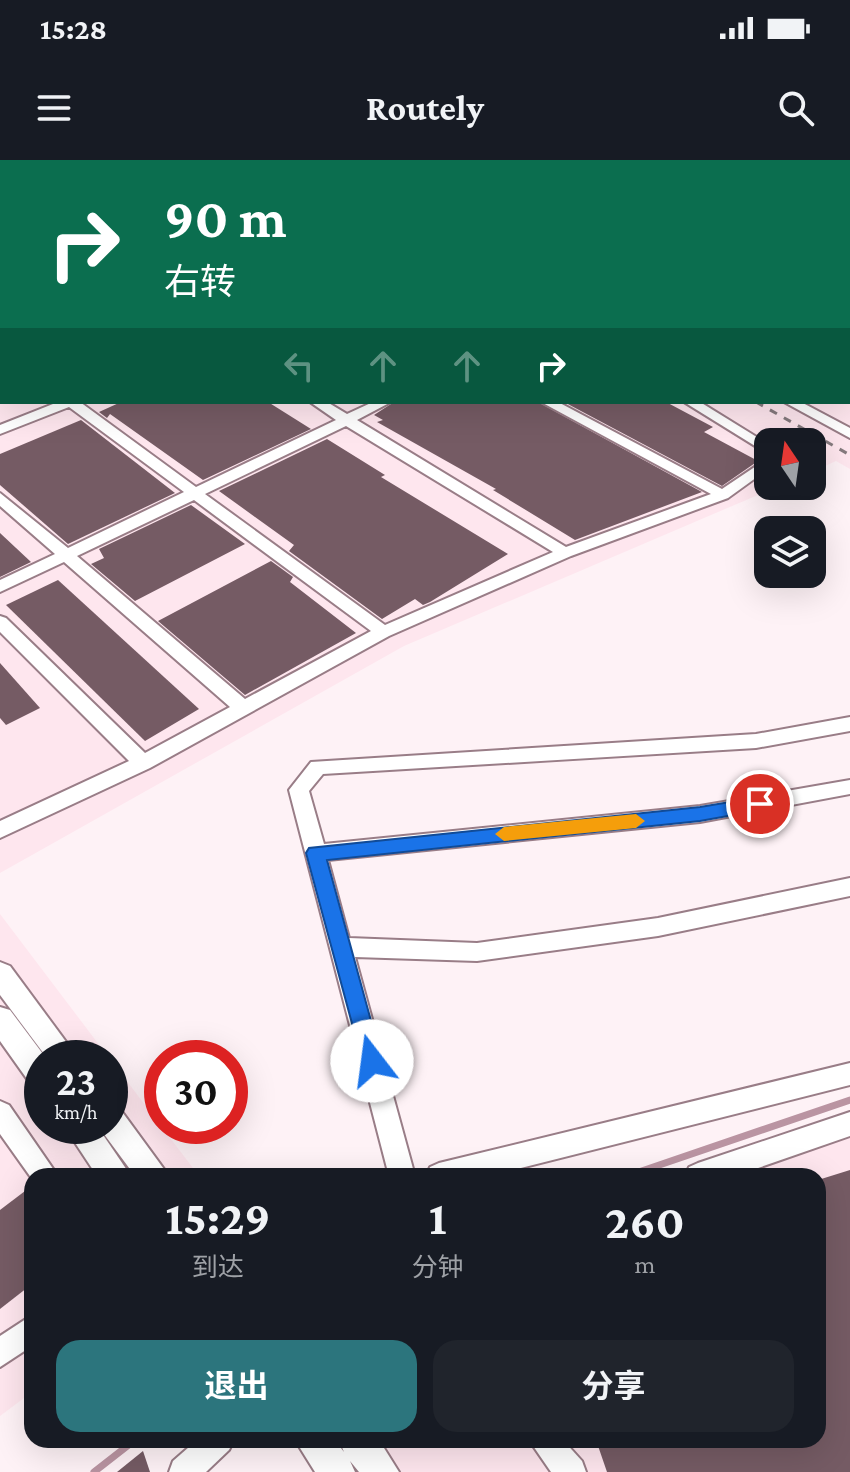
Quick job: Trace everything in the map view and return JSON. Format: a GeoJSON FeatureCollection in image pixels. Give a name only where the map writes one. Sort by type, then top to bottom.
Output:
{"type":"FeatureCollection","features":[{"type":"Feature","properties":{"kind":"main road"},"geometry":{"type":"LineString","coordinates":[[0,974],[50,1040]]}},
{"type":"Feature","properties":{"kind":"main road"},"geometry":{"type":"LineString","coordinates":[[0,1019],[24,1052]]}},
{"type":"Feature","properties":{"kind":"main road"},"geometry":{"type":"LineString","coordinates":[[128,1142],[148,1168]]}},
{"type":"Feature","properties":{"kind":"main road"},"geometry":{"type":"LineString","coordinates":[[92,1144],[110,1168]]}},
{"type":"Feature","properties":{"kind":"main road"},"geometry":{"type":"LineString","coordinates":[[319,1448],[337,1472]]}},
{"type":"Feature","properties":{"kind":"main road"},"geometry":{"type":"LineString","coordinates":[[363,1448],[381,1472]]}},
{"type":"Feature","properties":{"kind":"street"},"geometry":{"type":"LineString","coordinates":[[0,430],[65,404]]}},
{"type":"Feature","properties":{"kind":"street"},"geometry":{"type":"LineString","coordinates":[[73,404],[383,632]]}},
{"type":"Feature","properties":{"kind":"street"},"geometry":{"type":"LineString","coordinates":[[320,404],[565,553]]}},
{"type":"Feature","properties":{"kind":"street"},"geometry":{"type":"LineString","coordinates":[[0,587],[380,404]]}},
{"type":"Feature","properties":{"kind":"street"},"geometry":{"type":"LineString","coordinates":[[552,404],[723,495]]}},
{"type":"Feature","properties":{"kind":"street"},"geometry":{"type":"LineString","coordinates":[[694,404],[754,441]]}},
{"type":"Feature","properties":{"kind":"street"},"geometry":{"type":"LineString","coordinates":[[795,404],[850,434]]}},
{"type":"Feature","properties":{"kind":"street"},"geometry":{"type":"LineString","coordinates":[[0,830],[143,763],[383,632],[565,553],[723,495],[754,472]]}},
{"type":"Feature","properties":{"kind":"street"},"geometry":{"type":"LineString","coordinates":[[0,498],[244,709]]}},
{"type":"Feature","properties":{"kind":"street"},"geometry":{"type":"LineString","coordinates":[[0,622],[143,763]]}},
{"type":"Feature","properties":{"kind":"street"},"geometry":{"type":"LineString","coordinates":[[400,1168],[299,790],[318,767],[756,741],[850,724]]}},
{"type":"Feature","properties":{"kind":"street"},"geometry":{"type":"LineString","coordinates":[[316,853],[700,814],[850,787]]}},
{"type":"Feature","properties":{"kind":"street"},"geometry":{"type":"LineString","coordinates":[[341,947],[477,952],[658,927],[850,887]]}},
{"type":"Feature","properties":{"kind":"street"},"geometry":{"type":"LineString","coordinates":[[471,1168],[850,1074]]}},
{"type":"Feature","properties":{"kind":"street"},"geometry":{"type":"LineString","coordinates":[[0,1113],[39,1168]]}},
{"type":"Feature","properties":{"kind":"street"},"geometry":{"type":"LineString","coordinates":[[721,1168],[850,1124]]}},
{"type":"Feature","properties":{"kind":"street"},"geometry":{"type":"LineString","coordinates":[[0,1353],[24,1335]]}},
{"type":"Feature","properties":{"kind":"street"},"geometry":{"type":"LineString","coordinates":[[184,1472],[210,1448]]}},
{"type":"Feature","properties":{"kind":"street"},"geometry":{"type":"LineString","coordinates":[[551,1448],[571,1472]]}},
{"type":"Feature","properties":{"kind":"shaded area"},"geometry":{"type":"Polygon","coordinates":[[[0,404],[850,404],[850,469],[836,461],[826,466],[826,428],[754,428],[754,497],[404,646],[0,873],[0,404]]]}},
{"type":"Feature","properties":{"kind":"shaded area"},"geometry":{"type":"Polygon","coordinates":[[[0,914],[95,1040],[24,1040],[24,1144],[128,1144],[128,1083],[144,1104],[144,1144],[175,1144],[193,1168],[24,1168],[24,1398],[0,1416],[0,914]]]}},
{"type":"Feature","properties":{"kind":"shaded area"},"geometry":{"type":"Polygon","coordinates":[[[850,1124],[850,1472],[340,1472],[321,1448],[826,1448],[826,1168],[721,1168],[850,1124]]]}},
{"type":"Feature","properties":{"kind":"building"},"geometry":{"type":"Polygon","coordinates":[[[117,404],[271,404],[311,429],[203,480],[110,414],[107,418],[99,412],[117,404]]]}},
{"type":"Feature","properties":{"kind":"building"},"geometry":{"type":"Polygon","coordinates":[[[391,404],[542,404],[702,492],[575,540],[493,490],[496,489],[377,422],[383,420],[374,415],[391,404]]]}},
{"type":"Feature","properties":{"kind":"building"},"geometry":{"type":"Polygon","coordinates":[[[568,404],[670,404],[713,427],[704,432],[754,459],[754,464],[722,486],[568,404]]]}},
{"type":"Feature","properties":{"kind":"building"},"geometry":{"type":"Polygon","coordinates":[[[81,420],[175,493],[68,544],[0,485],[0,454],[81,420]]]}},
{"type":"Feature","properties":{"kind":"building"},"geometry":{"type":"Polygon","coordinates":[[[327,439],[385,475],[381,477],[508,554],[430,602],[423,605],[415,599],[382,619],[289,551],[294,545],[219,491],[327,439]]]}},
{"type":"Feature","properties":{"kind":"building"},"geometry":{"type":"Polygon","coordinates":[[[191,505],[245,544],[135,601],[91,564],[104,558],[99,549],[191,505]]]}},
{"type":"Feature","properties":{"kind":"building"},"geometry":{"type":"Polygon","coordinates":[[[0,533],[31,562],[0,577],[0,533]]]}},
{"type":"Feature","properties":{"kind":"building"},"geometry":{"type":"Polygon","coordinates":[[[271,561],[293,577],[290,582],[356,633],[245,695],[158,621],[271,561]]]}},
{"type":"Feature","properties":{"kind":"building"},"geometry":{"type":"Polygon","coordinates":[[[58,580],[199,709],[145,741],[6,605],[58,580]]]}},
{"type":"Feature","properties":{"kind":"building"},"geometry":{"type":"Polygon","coordinates":[[[0,663],[40,708],[6,725],[0,718],[0,663]]]}},
{"type":"Feature","properties":{"kind":"building"},"geometry":{"type":"Polygon","coordinates":[[[850,1170],[850,1472],[607,1472],[599,1448],[826,1448],[826,1178],[850,1170]]]}},
{"type":"Feature","properties":{"kind":"building"},"geometry":{"type":"Polygon","coordinates":[[[24,1192],[24,1290],[0,1309],[0,1210],[24,1192]]]}},
{"type":"Feature","properties":{"kind":"building"},"geometry":{"type":"Polygon","coordinates":[[[143,1451],[150,1472],[117,1472],[143,1451]]]}},
{"type":"Feature","properties":{"kind":"waterway"},"geometry":{"type":"LineString","coordinates":[[650,1168],[850,1100]]}},
{"type":"Feature","properties":{"kind":"waterway"},"geometry":{"type":"LineString","coordinates":[[94,1472],[125,1448]]}},
{"type":"Feature","properties":{"kind":"railway"},"geometry":{"type":"LineString","coordinates":[[760,404],[850,455]]}},
{"type":"Feature","properties":{"kind":"slow traffic"},"geometry":{"type":"LineString","coordinates":[[504,834],[636,821]]}},
{"type":"Feature","properties":{"kind":"route"},"geometry":{"type":"LineString","coordinates":[[372,1061],[316,853],[700,814],[760,804]]}}]}
